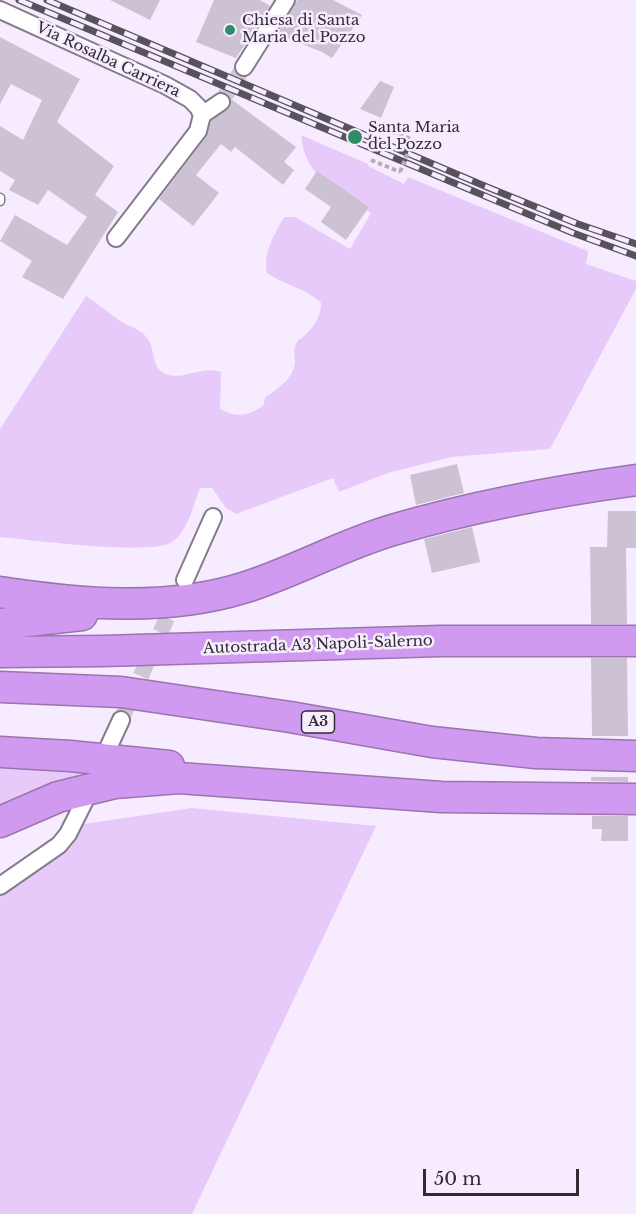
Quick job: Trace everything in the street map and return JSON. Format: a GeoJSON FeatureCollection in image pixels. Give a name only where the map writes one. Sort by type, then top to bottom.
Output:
{"type":"FeatureCollection","features":[{"type":"Feature","properties":{"kind":"highway"},"geometry":{"type":"LineString","coordinates":[[0,624],[187,590],[244,588],[393,530],[509,501],[636,480]]}},
{"type":"Feature","properties":{"kind":"highway"},"geometry":{"type":"LineString","coordinates":[[0,592],[58,601],[137,603],[187,590]]}},
{"type":"Feature","properties":{"kind":"highway","name":"Autostrada A3 Napoli-Salerno"},"geometry":{"type":"LineString","coordinates":[[0,652],[158,650],[440,641],[636,641]]}},
{"type":"Feature","properties":{"kind":"highway","name":"A3"},"geometry":{"type":"LineString","coordinates":[[0,687],[121,692],[290,717],[432,742],[501,750],[636,756]]}},
{"type":"Feature","properties":{"kind":"highway"},"geometry":{"type":"LineString","coordinates":[[0,752],[144,762],[323,788]]}},
{"type":"Feature","properties":{"kind":"highway"},"geometry":{"type":"LineString","coordinates":[[0,822],[58,797],[115,783],[179,778],[441,797],[636,800]]}},
{"type":"Feature","properties":{"kind":"street"},"geometry":{"type":"LineString","coordinates":[[244,67],[286,0]]}},
{"type":"Feature","properties":{"kind":"street","name":"Via Rosalba Carriera"},"geometry":{"type":"LineString","coordinates":[[0,10],[165,85],[190,99],[198,106],[202,115]]}},
{"type":"Feature","properties":{"kind":"street"},"geometry":{"type":"LineString","coordinates":[[116,238],[198,131],[202,115],[221,102]]}},
{"type":"Feature","properties":{"kind":"street"},"geometry":{"type":"LineString","coordinates":[[187,590],[213,517]]}},
{"type":"Feature","properties":{"kind":"street"},"geometry":{"type":"LineString","coordinates":[[109,747],[121,720]]}},
{"type":"Feature","properties":{"kind":"street"},"geometry":{"type":"LineString","coordinates":[[0,886],[59,845],[68,834],[84,802]]}},
{"type":"Feature","properties":{"kind":"path"},"geometry":{"type":"LineString","coordinates":[[371,160],[400,171],[413,140],[385,129]]}},
{"type":"Feature","properties":{"kind":"shaded area"},"geometry":{"type":"Polygon","coordinates":[[[301,135],[368,164],[404,184],[408,177],[588,251],[586,264],[636,281],[636,289],[550,449],[451,457],[388,473],[339,492],[333,478],[236,514],[226,508],[212,488],[200,488],[189,518],[178,538],[160,546],[140,548],[89,546],[0,537],[0,429],[86,296],[120,321],[139,330],[148,339],[155,363],[166,374],[179,376],[207,370],[221,372],[220,409],[226,412],[241,415],[263,406],[265,398],[288,379],[294,369],[296,344],[314,325],[319,316],[321,303],[309,294],[267,273],[268,251],[273,237],[284,217],[295,217],[350,249],[371,213],[325,182],[316,173],[304,150],[301,135]]]}},
{"type":"Feature","properties":{"kind":"shaded area"},"geometry":{"type":"Polygon","coordinates":[[[0,769],[77,770],[83,780],[0,812],[0,769]]]}},
{"type":"Feature","properties":{"kind":"shaded area"},"geometry":{"type":"Polygon","coordinates":[[[192,808],[376,826],[192,1214],[0,1214],[0,897],[71,847],[84,824],[192,808]]]}},
{"type":"Feature","properties":{"kind":"building"},"geometry":{"type":"Polygon","coordinates":[[[110,0],[160,0],[150,20],[110,0]]]}},
{"type":"Feature","properties":{"kind":"building","name":"Chiesa di Santa Maria del Pozzo"},"geometry":{"type":"Polygon","coordinates":[[[214,0],[260,0],[270,6],[236,58],[196,42],[214,0]]]}},
{"type":"Feature","properties":{"kind":"building"},"geometry":{"type":"Polygon","coordinates":[[[297,0],[333,0],[362,15],[332,58],[277,34],[297,0]]]}},
{"type":"Feature","properties":{"kind":"building"},"geometry":{"type":"Polygon","coordinates":[[[0,37],[80,79],[57,122],[114,166],[95,195],[118,212],[63,299],[22,277],[32,261],[0,241],[15,215],[67,245],[87,217],[48,190],[38,205],[9,190],[15,180],[0,171],[0,126],[23,140],[42,100],[11,84],[0,104],[0,37]]]}},
{"type":"Feature","properties":{"kind":"building"},"geometry":{"type":"Polygon","coordinates":[[[380,81],[394,87],[381,118],[360,109],[380,81]]]}},
{"type":"Feature","properties":{"kind":"building"},"geometry":{"type":"Polygon","coordinates":[[[231,99],[296,147],[284,162],[294,170],[283,185],[235,147],[231,152],[221,144],[196,175],[219,193],[193,226],[159,199],[206,137],[211,121],[230,107],[231,99]]]}},
{"type":"Feature","properties":{"kind":"building"},"geometry":{"type":"Polygon","coordinates":[[[317,171],[369,207],[346,240],[321,222],[331,207],[305,189],[317,171]]]}},
{"type":"Feature","properties":{"kind":"building"},"geometry":{"type":"Polygon","coordinates":[[[457,464],[464,493],[416,505],[410,475],[457,464]]]}},
{"type":"Feature","properties":{"kind":"building"},"geometry":{"type":"Polygon","coordinates":[[[608,511],[636,511],[636,548],[626,548],[627,624],[591,624],[590,547],[607,547],[608,511]]]}},
{"type":"Feature","properties":{"kind":"building"},"geometry":{"type":"Polygon","coordinates":[[[472,527],[480,562],[432,573],[424,539],[472,527]]]}},
{"type":"Feature","properties":{"kind":"building"},"geometry":{"type":"Polygon","coordinates":[[[591,658],[627,658],[628,736],[592,736],[591,658]]]}},
{"type":"Feature","properties":{"kind":"building"},"geometry":{"type":"Polygon","coordinates":[[[591,777],[628,777],[628,782],[591,781],[591,777]]]}},
{"type":"Feature","properties":{"kind":"building"},"geometry":{"type":"Polygon","coordinates":[[[592,816],[628,816],[628,841],[601,841],[602,829],[592,829],[592,816]]]}},
{"type":"Feature","properties":{"kind":"tunnel"},"geometry":{"type":"LineString","coordinates":[[221,102],[244,67]]}},
{"type":"Feature","properties":{"kind":"tunnel"},"geometry":{"type":"LineString","coordinates":[[121,720],[176,598]]}},
{"type":"Feature","properties":{"kind":"railway"},"geometry":{"type":"LineString","coordinates":[[19,0],[573,233],[636,256]]}},
{"type":"Feature","properties":{"kind":"railway"},"geometry":{"type":"LineString","coordinates":[[47,0],[487,187],[578,224],[636,244]]}},
{"type":"Feature","properties":{"kind":"place","name":"Chiesa di Santa Maria del Pozzo"},"geometry":{"type":"Point","coordinates":[230,30]}},
{"type":"Feature","properties":{"kind":"place","name":"Santa Maria del Pozzo"},"geometry":{"type":"Point","coordinates":[355,137]}}]}
